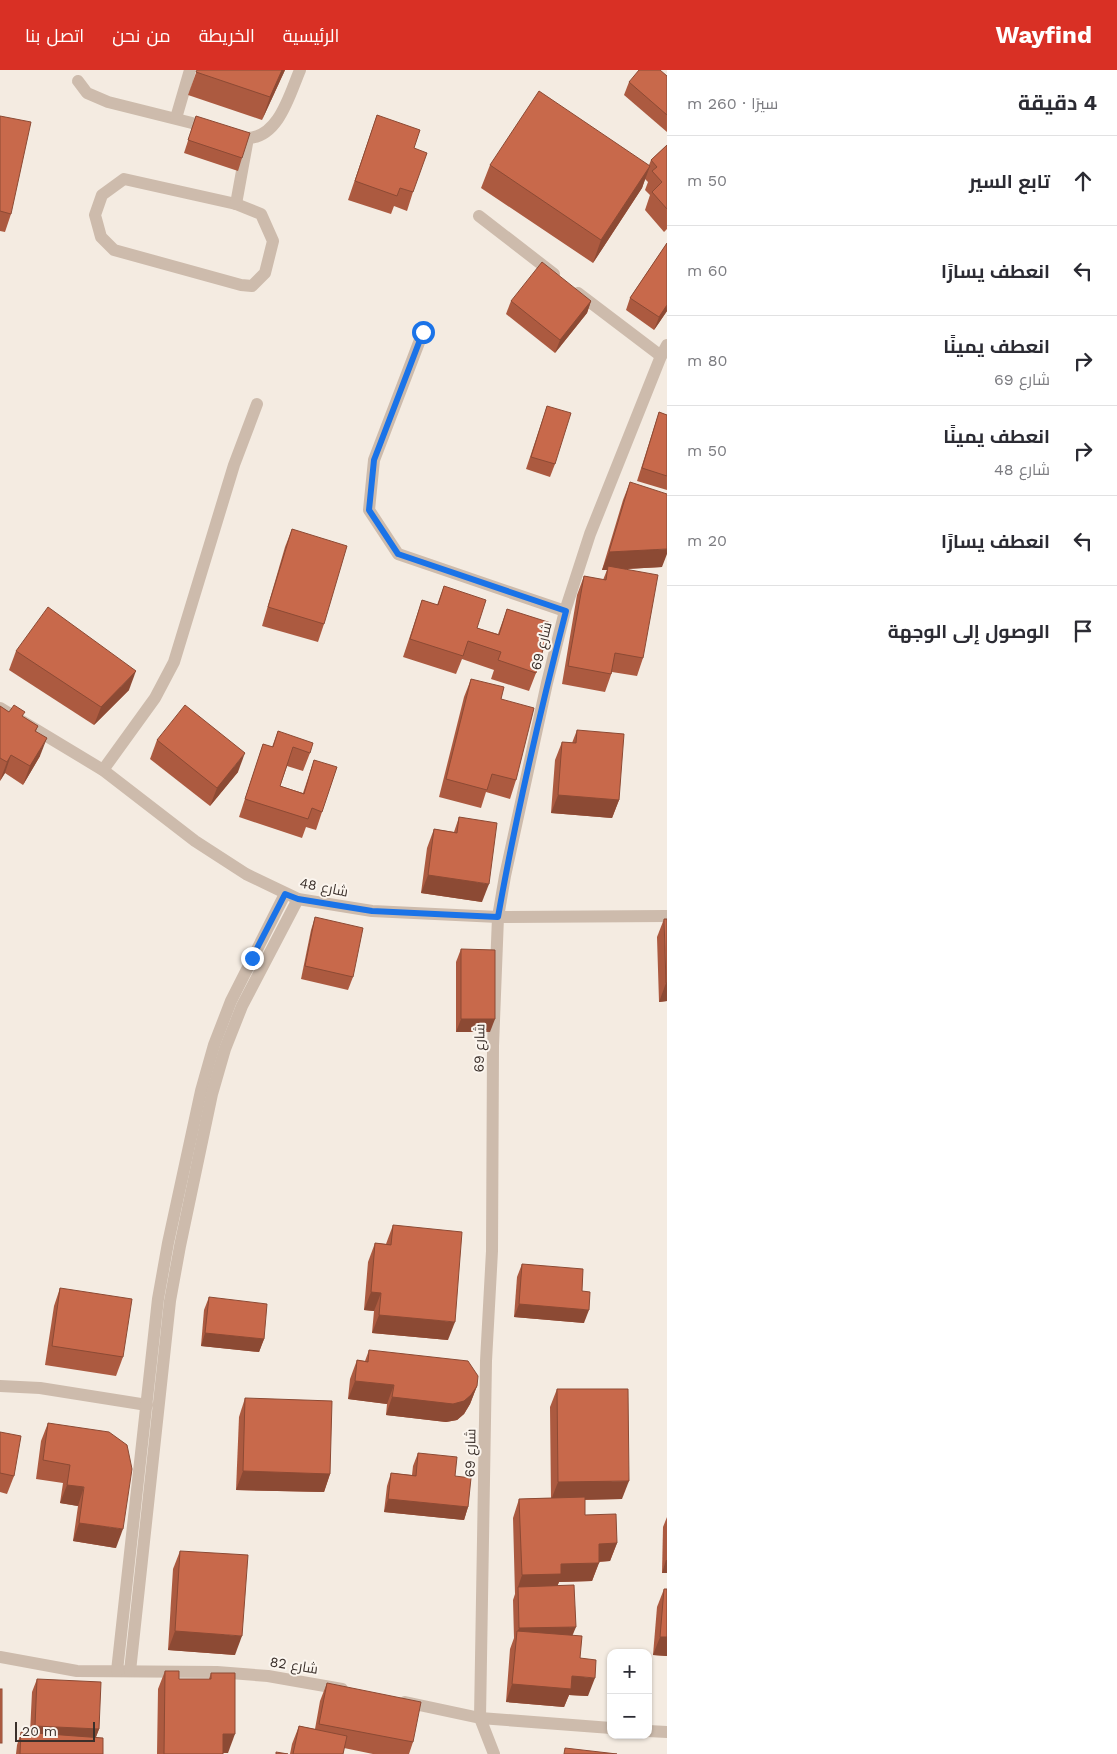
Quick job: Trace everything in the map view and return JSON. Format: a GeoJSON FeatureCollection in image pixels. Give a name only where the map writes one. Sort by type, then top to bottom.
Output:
{"type":"FeatureCollection","features":[{"type":"Feature","properties":{"kind":"street"},"geometry":{"type":"LineString","coordinates":[[176,118],[190,70]]}},
{"type":"Feature","properties":{"kind":"street"},"geometry":{"type":"LineString","coordinates":[[78,81],[87,93],[108,102],[248,138],[266,133],[282,114],[300,70]]}},
{"type":"Feature","properties":{"kind":"street"},"geometry":{"type":"LineString","coordinates":[[236,204],[248,138]]}},
{"type":"Feature","properties":{"kind":"street"},"geometry":{"type":"LineString","coordinates":[[124,179],[236,204],[261,214],[273,241],[265,274],[252,286],[240,285],[114,250],[101,237],[95,215],[102,195],[124,179]]}},
{"type":"Feature","properties":{"kind":"street"},"geometry":{"type":"LineString","coordinates":[[479,216],[664,351]]}},
{"type":"Feature","properties":{"kind":"street"},"geometry":{"type":"LineString","coordinates":[[423,332],[374,460],[369,510],[398,554],[566,611]]}},
{"type":"Feature","properties":{"kind":"street","name":"شارع 69"},"geometry":{"type":"LineString","coordinates":[[480,1718],[486,1361],[492,1251],[494,1046],[498,917],[505,876],[547,683],[566,611],[590,534],[664,351]]}},
{"type":"Feature","properties":{"kind":"street"},"geometry":{"type":"LineString","coordinates":[[103,770],[155,698],[174,662],[234,465],[257,404]]}},
{"type":"Feature","properties":{"kind":"street","name":"شارع 48"},"geometry":{"type":"LineString","coordinates":[[0,708],[103,770],[195,841],[246,874],[298,899],[372,911],[498,917],[667,916]]}},
{"type":"Feature","properties":{"kind":"street"},"geometry":{"type":"LineString","coordinates":[[123,1671],[158,1299],[168,1243],[200,1091],[214,1045],[231,1001],[285,894]]}},
{"type":"Feature","properties":{"kind":"street"},"geometry":{"type":"LineString","coordinates":[[123,1671],[170,1301],[212,1094],[225,1049],[242,1006],[298,899]]}},
{"type":"Feature","properties":{"kind":"street"},"geometry":{"type":"LineString","coordinates":[[0,1386],[40,1388],[147,1404]]}},
{"type":"Feature","properties":{"kind":"street","name":"شارع 82"},"geometry":{"type":"LineString","coordinates":[[0,1657],[77,1671],[217,1672],[268,1676],[299,1680],[356,1692]]}},
{"type":"Feature","properties":{"kind":"street"},"geometry":{"type":"LineString","coordinates":[[394,1700],[480,1718],[607,1728]]}},
{"type":"Feature","properties":{"kind":"street"},"geometry":{"type":"LineString","coordinates":[[480,1718],[494,1754]]}},
{"type":"Feature","properties":{"kind":"street"},"geometry":{"type":"LineString","coordinates":[[652,1731],[667,1732]]}},
{"type":"Feature","properties":{"kind":"building"},"geometry":{"type":"Polygon","coordinates":[[[197,70],[282,70],[270,97],[196,72],[197,70]]]}},
{"type":"Feature","properties":{"kind":"building"},"geometry":{"type":"Polygon","coordinates":[[[639,70],[660,70],[667,76],[667,115],[629,82],[639,70]]]}},
{"type":"Feature","properties":{"kind":"building"},"geometry":{"type":"Polygon","coordinates":[[[539,91],[650,166],[601,240],[490,165],[539,91]]]}},
{"type":"Feature","properties":{"kind":"building"},"geometry":{"type":"Polygon","coordinates":[[[377,115],[420,130],[414,148],[427,153],[413,192],[400,188],[397,196],[355,181],[377,115]]]}},
{"type":"Feature","properties":{"kind":"building"},"geometry":{"type":"Polygon","coordinates":[[[0,116],[31,122],[11,214],[0,211],[0,116]]]}},
{"type":"Feature","properties":{"kind":"building"},"geometry":{"type":"Polygon","coordinates":[[[196,116],[250,133],[242,158],[188,140],[196,116]]]}},
{"type":"Feature","properties":{"kind":"building"},"geometry":{"type":"Polygon","coordinates":[[[667,145],[667,209],[652,192],[662,182],[652,171],[657,167],[651,160],[667,145]]]}},
{"type":"Feature","properties":{"kind":"building"},"geometry":{"type":"Polygon","coordinates":[[[667,243],[667,305],[659,317],[630,298],[667,243]]]}},
{"type":"Feature","properties":{"kind":"building"},"geometry":{"type":"Polygon","coordinates":[[[542,262],[591,301],[560,340],[511,301],[542,262]]]}},
{"type":"Feature","properties":{"kind":"building"},"geometry":{"type":"Polygon","coordinates":[[[547,406],[571,413],[555,464],[531,457],[547,406]]]}},
{"type":"Feature","properties":{"kind":"building"},"geometry":{"type":"Polygon","coordinates":[[[659,412],[667,415],[667,476],[642,468],[659,412]]]}},
{"type":"Feature","properties":{"kind":"building"},"geometry":{"type":"Polygon","coordinates":[[[630,482],[667,494],[667,549],[609,552],[630,482]]]}},
{"type":"Feature","properties":{"kind":"building"},"geometry":{"type":"Polygon","coordinates":[[[292,529],[347,546],[324,624],[268,607],[292,529]]]}},
{"type":"Feature","properties":{"kind":"building"},"geometry":{"type":"Polygon","coordinates":[[[608,566],[658,575],[643,658],[615,653],[611,674],[568,666],[584,576],[606,580],[608,566]]]}},
{"type":"Feature","properties":{"kind":"building"},"geometry":{"type":"Polygon","coordinates":[[[444,586],[486,600],[477,628],[499,635],[507,609],[551,623],[536,673],[498,660],[501,652],[468,641],[463,656],[410,639],[422,600],[438,605],[444,586]]]}},
{"type":"Feature","properties":{"kind":"building"},"geometry":{"type":"Polygon","coordinates":[[[48,607],[136,671],[101,707],[16,651],[48,607]]]}},
{"type":"Feature","properties":{"kind":"building"},"geometry":{"type":"Polygon","coordinates":[[[471,679],[504,687],[501,699],[534,708],[516,780],[492,774],[487,790],[446,779],[471,679]]]}},
{"type":"Feature","properties":{"kind":"building"},"geometry":{"type":"Polygon","coordinates":[[[14,705],[25,712],[22,716],[38,726],[35,731],[47,738],[30,766],[11,755],[7,762],[0,758],[0,706],[9,712],[14,705]]]}},
{"type":"Feature","properties":{"kind":"building"},"geometry":{"type":"Polygon","coordinates":[[[185,705],[245,753],[217,788],[157,740],[185,705]]]}},
{"type":"Feature","properties":{"kind":"building"},"geometry":{"type":"Polygon","coordinates":[[[577,730],[624,734],[619,800],[558,795],[562,742],[576,743],[577,730]]]}},
{"type":"Feature","properties":{"kind":"building"},"geometry":{"type":"Polygon","coordinates":[[[278,731],[313,743],[310,753],[293,747],[280,786],[304,794],[314,760],[337,767],[322,812],[312,808],[308,819],[245,799],[263,744],[273,747],[278,731]]]}},
{"type":"Feature","properties":{"kind":"building"},"geometry":{"type":"Polygon","coordinates":[[[459,817],[497,823],[489,884],[428,875],[434,829],[457,833],[459,817]]]}},
{"type":"Feature","properties":{"kind":"building"},"geometry":{"type":"Polygon","coordinates":[[[315,917],[363,928],[353,977],[305,966],[315,917]]]}},
{"type":"Feature","properties":{"kind":"building"},"geometry":{"type":"Polygon","coordinates":[[[664,919],[667,919],[667,983],[666,983],[664,919]]]}},
{"type":"Feature","properties":{"kind":"building"},"geometry":{"type":"Polygon","coordinates":[[[461,949],[495,950],[495,1019],[461,1019],[461,949]]]}},
{"type":"Feature","properties":{"kind":"building"},"geometry":{"type":"Polygon","coordinates":[[[393,1225],[462,1232],[455,1322],[379,1315],[381,1293],[371,1292],[375,1243],[391,1245],[393,1225]]]}},
{"type":"Feature","properties":{"kind":"building"},"geometry":{"type":"Polygon","coordinates":[[[522,1264],[583,1269],[582,1291],[590,1292],[589,1310],[519,1304],[522,1264]]]}},
{"type":"Feature","properties":{"kind":"building"},"geometry":{"type":"Polygon","coordinates":[[[60,1288],[132,1299],[123,1357],[52,1346],[60,1288]]]}},
{"type":"Feature","properties":{"kind":"building"},"geometry":{"type":"Polygon","coordinates":[[[209,1297],[267,1304],[264,1339],[205,1333],[209,1297]]]}},
{"type":"Feature","properties":{"kind":"building"},"geometry":{"type":"Polygon","coordinates":[[[369,1350],[468,1361],[478,1376],[477,1386],[464,1401],[453,1404],[392,1397],[394,1385],[355,1381],[357,1360],[368,1362],[369,1350]]]}},
{"type":"Feature","properties":{"kind":"building"},"geometry":{"type":"Polygon","coordinates":[[[557,1389],[628,1389],[629,1481],[558,1482],[557,1389]]]}},
{"type":"Feature","properties":{"kind":"building"},"geometry":{"type":"Polygon","coordinates":[[[245,1398],[332,1401],[330,1474],[243,1471],[245,1398]]]}},
{"type":"Feature","properties":{"kind":"building"},"geometry":{"type":"Polygon","coordinates":[[[48,1423],[109,1432],[127,1445],[132,1469],[123,1529],[79,1523],[84,1487],[67,1485],[70,1465],[43,1460],[48,1423]]]}},
{"type":"Feature","properties":{"kind":"building"},"geometry":{"type":"Polygon","coordinates":[[[0,1432],[21,1436],[14,1476],[0,1473],[0,1432]]]}},
{"type":"Feature","properties":{"kind":"building"},"geometry":{"type":"Polygon","coordinates":[[[418,1453],[457,1457],[455,1476],[471,1478],[468,1507],[388,1499],[391,1473],[416,1476],[418,1453]]]}},
{"type":"Feature","properties":{"kind":"building"},"geometry":{"type":"Polygon","coordinates":[[[585,1497],[585,1515],[616,1514],[617,1543],[599,1544],[599,1563],[561,1564],[561,1574],[522,1575],[519,1499],[585,1497]]]}},
{"type":"Feature","properties":{"kind":"building"},"geometry":{"type":"Polygon","coordinates":[[[180,1551],[248,1555],[242,1636],[175,1631],[180,1551]]]}},
{"type":"Feature","properties":{"kind":"building"},"geometry":{"type":"Polygon","coordinates":[[[574,1585],[576,1627],[519,1628],[518,1587],[574,1585]]]}},
{"type":"Feature","properties":{"kind":"building"},"geometry":{"type":"Polygon","coordinates":[[[664,1589],[667,1589],[667,1637],[660,1637],[664,1589]]]}},
{"type":"Feature","properties":{"kind":"building"},"geometry":{"type":"Polygon","coordinates":[[[517,1631],[582,1636],[580,1658],[596,1660],[595,1678],[572,1676],[571,1689],[512,1684],[517,1631]]]}},
{"type":"Feature","properties":{"kind":"building"},"geometry":{"type":"Polygon","coordinates":[[[165,1671],[179,1671],[179,1679],[211,1679],[211,1673],[235,1673],[235,1734],[223,1734],[223,1754],[164,1754],[165,1671]]]}},
{"type":"Feature","properties":{"kind":"building"},"geometry":{"type":"Polygon","coordinates":[[[37,1679],[101,1682],[99,1729],[35,1726],[37,1679]]]}},
{"type":"Feature","properties":{"kind":"building"},"geometry":{"type":"Polygon","coordinates":[[[327,1683],[421,1702],[413,1742],[319,1724],[327,1683]]]}},
{"type":"Feature","properties":{"kind":"building"},"geometry":{"type":"Polygon","coordinates":[[[0,1689],[2,1689],[2,1743],[0,1743],[0,1689]]]}},
{"type":"Feature","properties":{"kind":"building"},"geometry":{"type":"Polygon","coordinates":[[[299,1726],[347,1736],[343,1754],[293,1754],[299,1726]]]}},
{"type":"Feature","properties":{"kind":"building"},"geometry":{"type":"Polygon","coordinates":[[[21,1732],[103,1738],[103,1754],[20,1754],[21,1732]]]}},
{"type":"Feature","properties":{"kind":"building"},"geometry":{"type":"Polygon","coordinates":[[[565,1748],[617,1754],[564,1754],[565,1748]]]}},
{"type":"Feature","properties":{"kind":"route"},"geometry":{"type":"LineString","coordinates":[[252,958],[285,894],[298,899],[372,911],[498,917],[505,876],[547,683],[566,611],[398,554],[369,510],[374,460],[423,332]]}}]}
